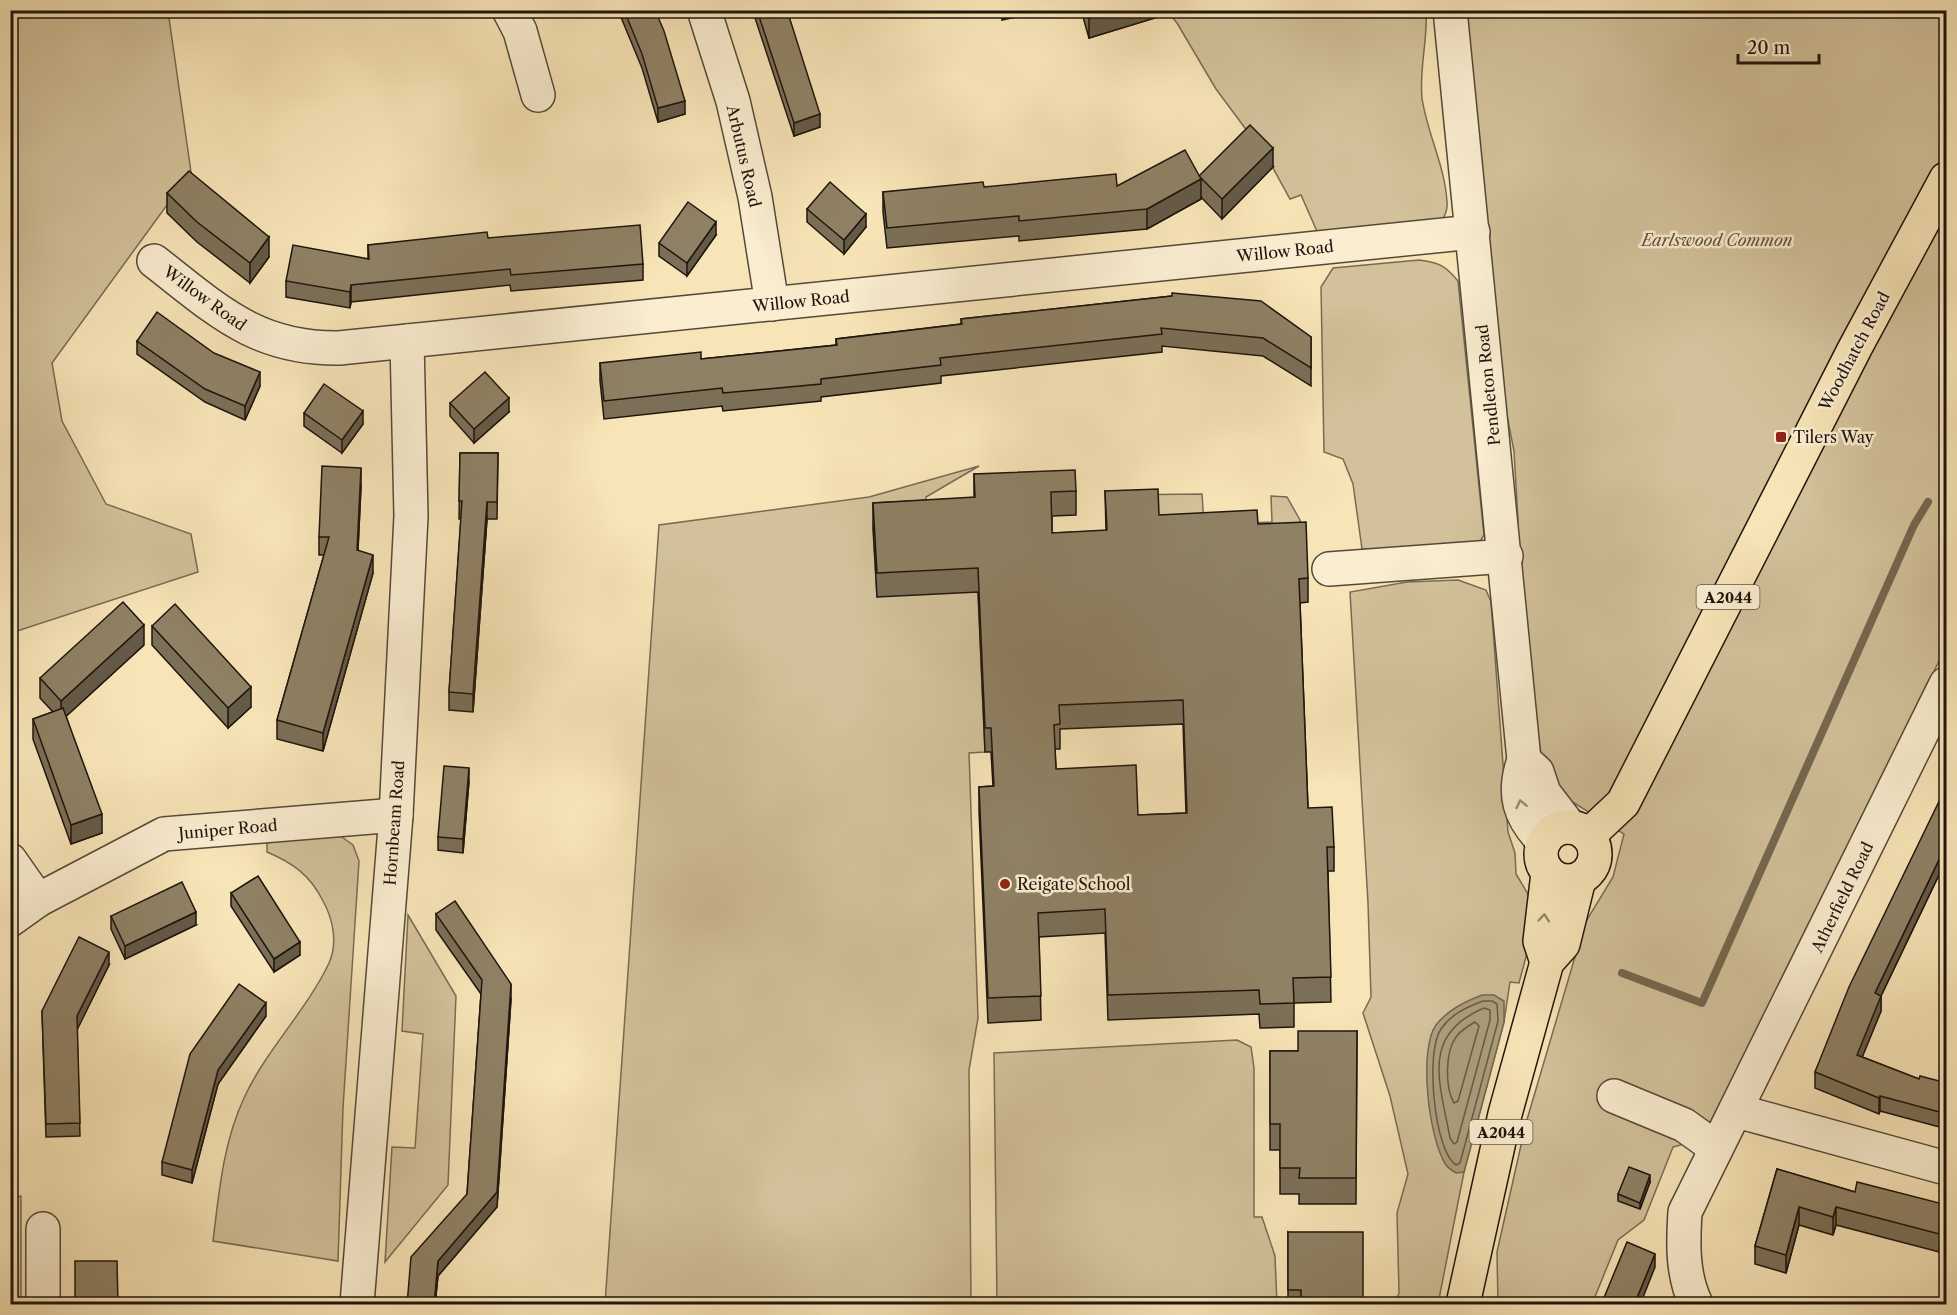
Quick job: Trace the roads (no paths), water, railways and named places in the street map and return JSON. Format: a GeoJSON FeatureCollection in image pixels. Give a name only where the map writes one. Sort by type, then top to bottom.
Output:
{"type":"FeatureCollection","features":[{"type":"Feature","properties":{"kind":"main road","name":"Woodhatch Road"},"geometry":{"type":"LineString","coordinates":[[1566,851],[1623,803],[1850,357],[1947,179]]}},
{"type":"Feature","properties":{"kind":"main road","name":"A2044"},"geometry":{"type":"LineString","coordinates":[[1463,1305],[1505,1114],[1547,962],[1540,941],[1566,851]]}},
{"type":"Feature","properties":{"kind":"street"},"geometry":{"type":"LineString","coordinates":[[509,10],[520,31],[538,94]]}},
{"type":"Feature","properties":{"kind":"street","name":"Arbutus Road"},"geometry":{"type":"LineString","coordinates":[[704,10],[733,101],[755,197],[772,304]]}},
{"type":"Feature","properties":{"kind":"street","name":"Pendleton Road"},"geometry":{"type":"LineString","coordinates":[[1450,10],[1506,556],[1524,760],[1518,778],[1521,808],[1527,825],[1566,851]]}},
{"type":"Feature","properties":{"kind":"street","name":"Willow Road"},"geometry":{"type":"LineString","coordinates":[[154,261],[236,323],[278,341],[318,348],[406,341],[1473,232]]}},
{"type":"Feature","properties":{"kind":"street","name":"Hornbeam Road"},"geometry":{"type":"LineString","coordinates":[[357,1305],[396,815],[411,516],[406,341]]}},
{"type":"Feature","properties":{"kind":"street"},"geometry":{"type":"LineString","coordinates":[[1329,569],[1506,556]]}},
{"type":"Feature","properties":{"kind":"street","name":"Atherfield Road"},"geometry":{"type":"LineString","coordinates":[[1696,1305],[1684,1268],[1685,1212],[1947,684]]}},
{"type":"Feature","properties":{"kind":"street","name":"Juniper Road"},"geometry":{"type":"LineString","coordinates":[[10,920],[38,900],[164,834],[396,815]]}},
{"type":"Feature","properties":{"kind":"street"},"geometry":{"type":"LineString","coordinates":[[10,860],[38,900]]}},
{"type":"Feature","properties":{"kind":"street"},"geometry":{"type":"LineString","coordinates":[[1614,1096],[1684,1125],[1716,1148]]}},
{"type":"Feature","properties":{"kind":"street"},"geometry":{"type":"LineString","coordinates":[[1737,1111],[1947,1168]]}},
{"type":"Feature","properties":{"kind":"street"},"geometry":{"type":"LineString","coordinates":[[43,1229],[43,1305]]}},
{"type":"Feature","properties":{"kind":"water"},"geometry":{"type":"Polygon","coordinates":[[[1482,995],[1494,995],[1504,1001],[1504,1022],[1464,1172],[1456,1173],[1446,1165],[1435,1136],[1428,1095],[1428,1054],[1436,1025],[1457,1007],[1482,995]]]}},
{"type":"Feature","properties":{"kind":"waterway"},"geometry":{"type":"LineString","coordinates":[[1943,477],[1946,471]]}},
{"type":"Feature","properties":{"kind":"waterway"},"geometry":{"type":"LineString","coordinates":[[1622,973],[1702,1003],[1914,525],[1928,502]]}},
{"type":"Feature","properties":{"kind":"place","name":"Tilers Way"},"geometry":{"type":"Point","coordinates":[1781,437]}},
{"type":"Feature","properties":{"kind":"place","name":"Reigate School"},"geometry":{"type":"Point","coordinates":[1005,884]}},
{"type":"Feature","properties":{"kind":"park label","name":"Earlswood Common"},"geometry":{"type":"Point","coordinates":[1717,240]}}]}
